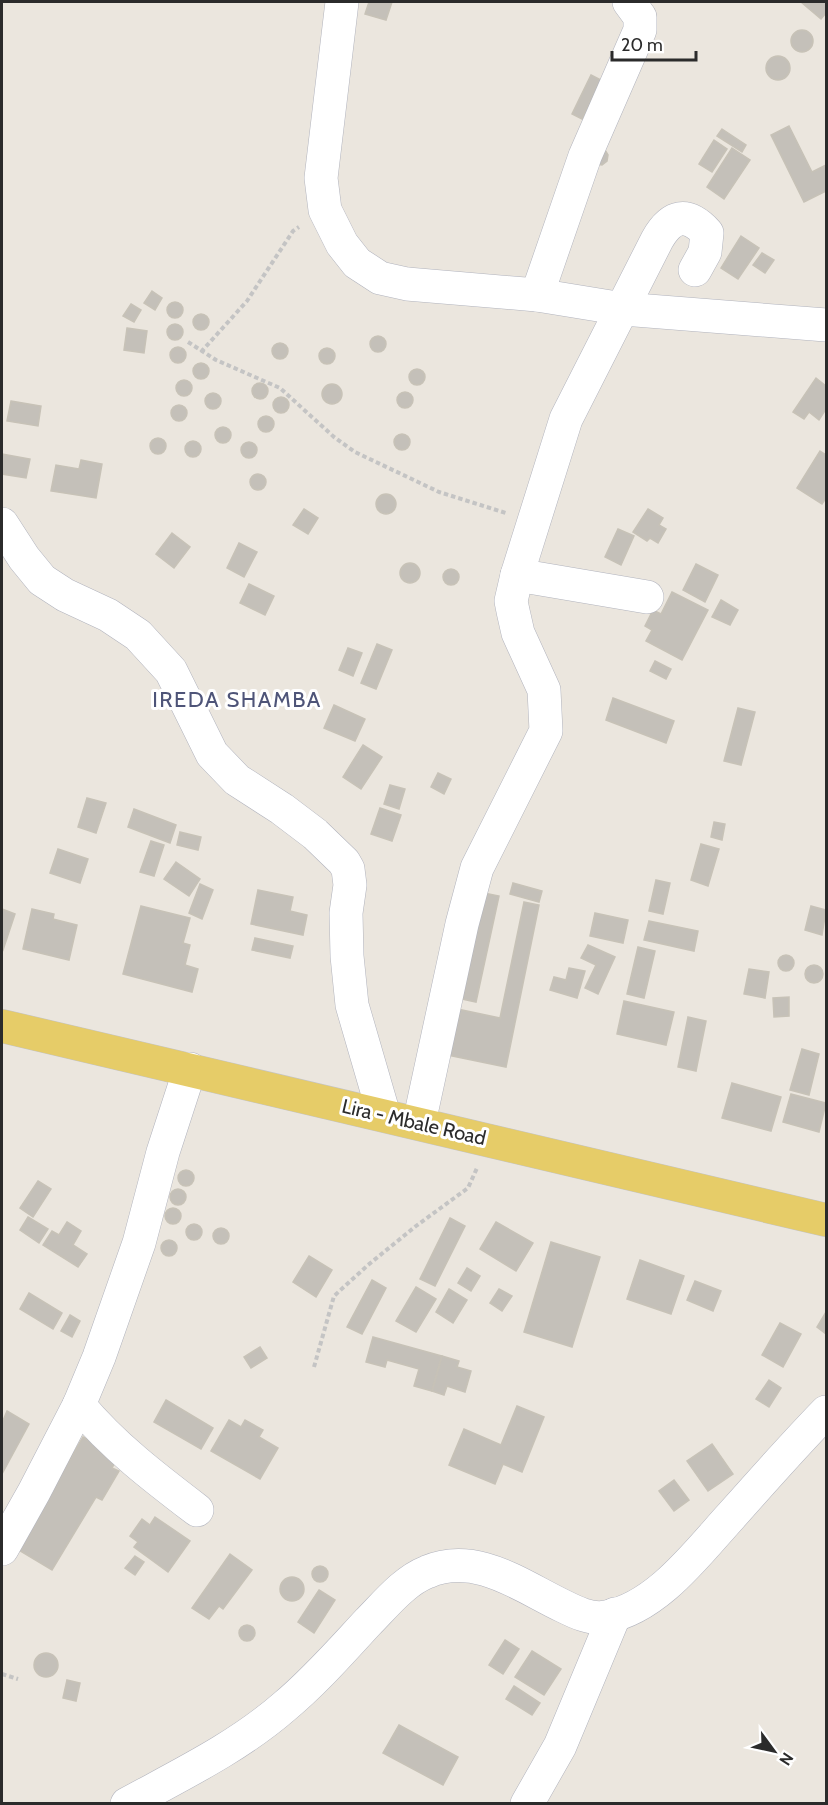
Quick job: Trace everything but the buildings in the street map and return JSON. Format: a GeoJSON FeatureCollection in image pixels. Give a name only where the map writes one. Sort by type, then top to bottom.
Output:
{"type":"FeatureCollection","features":[{"type":"Feature","properties":{"kind":"main road","name":"Lira - Mbale Road"},"geometry":{"type":"LineString","coordinates":[[2,1026],[826,1220]]}},
{"type":"Feature","properties":{"kind":"street"},"geometry":{"type":"LineString","coordinates":[[342,2],[321,178],[325,210],[350,255],[357,263],[380,278],[407,284],[537,295],[623,309],[826,325]]}},
{"type":"Feature","properties":{"kind":"street"},"geometry":{"type":"LineString","coordinates":[[537,295],[585,156],[640,30],[640,17],[629,2]]}},
{"type":"Feature","properties":{"kind":"street"},"geometry":{"type":"LineString","coordinates":[[419,1123],[462,924],[477,868],[546,730],[544,690],[518,633],[512,601],[533,522],[566,419],[664,227],[676,219],[686,218],[699,224],[707,233],[705,252],[695,270]]}},
{"type":"Feature","properties":{"kind":"street"},"geometry":{"type":"LineString","coordinates":[[2,524],[24,558],[42,580],[66,595],[108,615],[138,635],[171,671],[212,754],[237,780],[315,834],[344,862],[348,869],[350,885],[346,913],[347,956],[352,1005],[384,1115]]}},
{"type":"Feature","properties":{"kind":"street"},"geometry":{"type":"LineString","coordinates":[[517,576],[647,597]]}},
{"type":"Feature","properties":{"kind":"street"},"geometry":{"type":"LineString","coordinates":[[2,1549],[79,1405],[139,1243],[163,1152],[190,1069]]}},
{"type":"Feature","properties":{"kind":"street"},"geometry":{"type":"LineString","coordinates":[[79,1405],[96,1425],[142,1467],[197,1510]]}},
{"type":"Feature","properties":{"kind":"street"},"geometry":{"type":"LineString","coordinates":[[127,1803],[225,1751],[260,1727],[288,1704],[383,1606],[417,1577],[436,1568],[468,1567],[498,1572],[578,1613],[597,1617],[606,1617],[641,1603],[679,1575],[826,1412]]}},
{"type":"Feature","properties":{"kind":"street"},"geometry":{"type":"LineString","coordinates":[[527,1803],[560,1746],[615,1614]]}},
{"type":"Feature","properties":{"kind":"path"},"geometry":{"type":"LineString","coordinates":[[201,352],[247,301],[293,231],[325,210]]}},
{"type":"Feature","properties":{"kind":"path"},"geometry":{"type":"LineString","coordinates":[[188,342],[216,360],[280,388],[334,437],[355,452],[439,492],[533,522]]}},
{"type":"Feature","properties":{"kind":"path"},"geometry":{"type":"LineString","coordinates":[[315,1367],[334,1296],[408,1233],[468,1188],[488,1140]]}},
{"type":"Feature","properties":{"kind":"path"},"geometry":{"type":"LineString","coordinates":[[2,1674],[18,1679]]}},
{"type":"Feature","properties":{"kind":"district","name":"IREDA SHAMBA"},"geometry":{"type":"Point","coordinates":[237,699]}}]}
